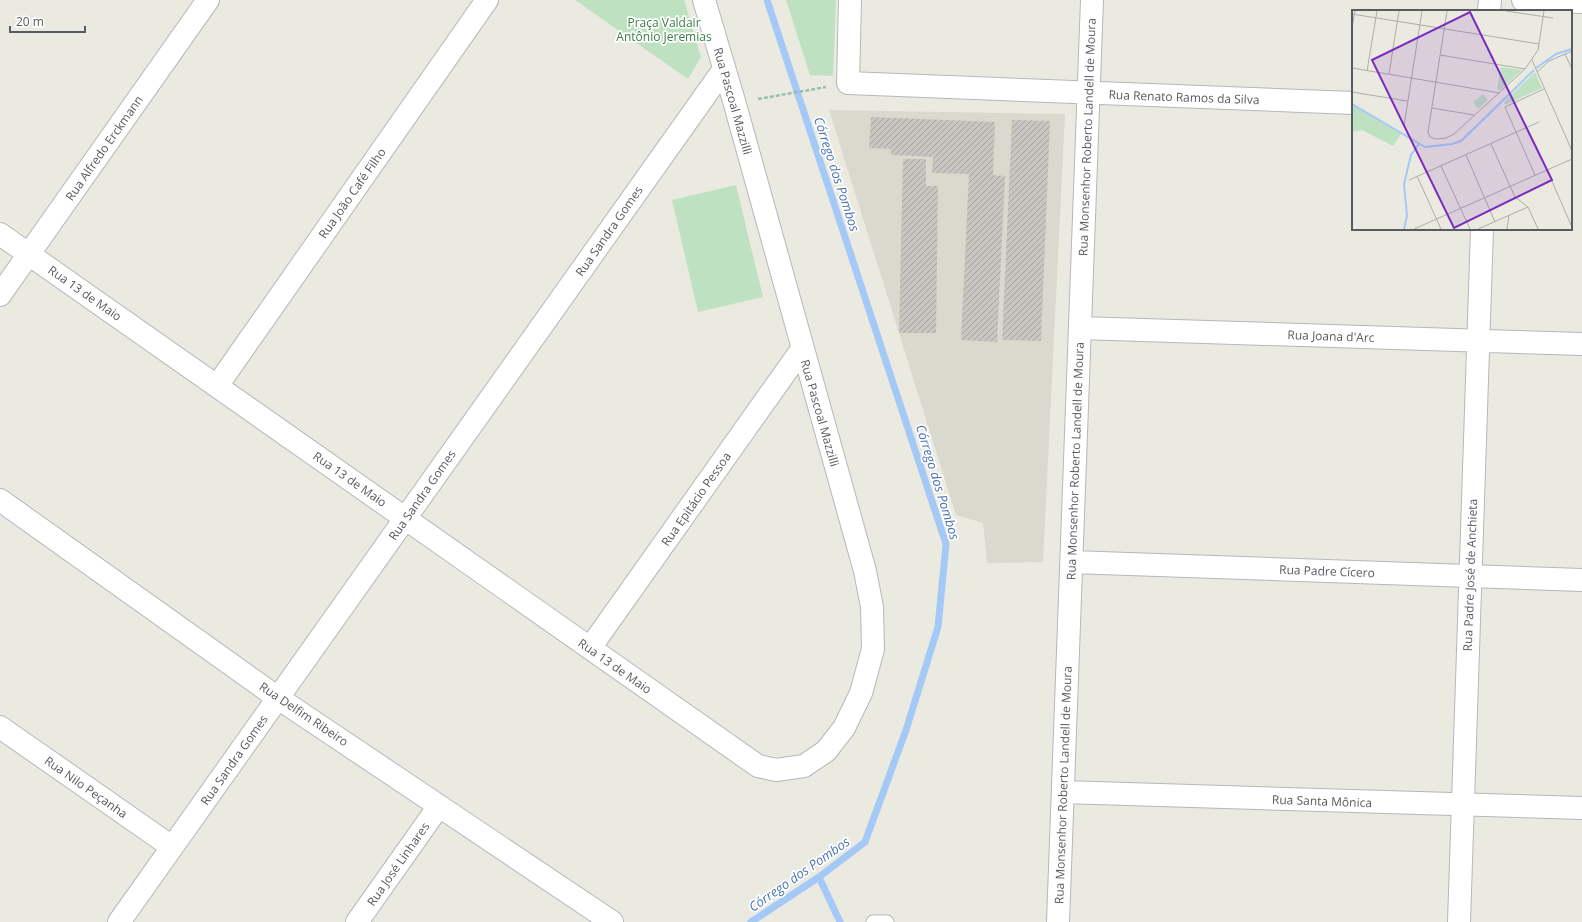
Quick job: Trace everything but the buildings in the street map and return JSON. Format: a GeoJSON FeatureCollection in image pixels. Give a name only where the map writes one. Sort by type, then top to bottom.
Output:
{"type":"FeatureCollection","features":[{"type":"Feature","properties":{"kind":"street","name":"Rua Alfredo Erckmann"},"geometry":{"type":"LineString","coordinates":[[0,295],[208,0]]}},
{"type":"Feature","properties":{"kind":"street","name":"Rua João Café Filho"},"geometry":{"type":"LineString","coordinates":[[217,386],[487,0]]}},
{"type":"Feature","properties":{"kind":"street","name":"Rua Pascoal Mazzilli"},"geometry":{"type":"LineString","coordinates":[[704,0],[865,571],[872,607],[873,649],[861,693],[844,728],[826,751],[804,766],[776,770],[758,766]]}},
{"type":"Feature","properties":{"kind":"street","name":"Rua Renato Ramos da Silva"},"geometry":{"type":"LineString","coordinates":[[850,0],[848,83],[1352,103]]}},
{"type":"Feature","properties":{"kind":"street","name":"Rua Monsenhor Roberto Landell de Moura"},"geometry":{"type":"LineString","coordinates":[[1058,922],[1092,0]]}},
{"type":"Feature","properties":{"kind":"street"},"geometry":{"type":"LineString","coordinates":[[1489,10],[1490,0]]}},
{"type":"Feature","properties":{"kind":"street"},"geometry":{"type":"LineString","coordinates":[[1523,0],[1582,2]]}},
{"type":"Feature","properties":{"kind":"street","name":"Rua Sandra Gomes"},"geometry":{"type":"LineString","coordinates":[[119,922],[724,69]]}},
{"type":"Feature","properties":{"kind":"street","name":"Rua Padre José de Anchieta"},"geometry":{"type":"LineString","coordinates":[[1459,922],[1482,230]]}},
{"type":"Feature","properties":{"kind":"street","name":"Rua 13 de Maio"},"geometry":{"type":"LineString","coordinates":[[0,234],[758,766]]}},
{"type":"Feature","properties":{"kind":"street","name":"Rua Joana d'Arc"},"geometry":{"type":"LineString","coordinates":[[1080,328],[1582,344]]}},
{"type":"Feature","properties":{"kind":"street","name":"Rua Epitácio Pessoa"},"geometry":{"type":"LineString","coordinates":[[590,648],[802,349]]}},
{"type":"Feature","properties":{"kind":"street","name":"Rua Delfim Ribeiro"},"geometry":{"type":"LineString","coordinates":[[0,500],[278,698],[612,922]]}},
{"type":"Feature","properties":{"kind":"street","name":"Rua Padre Cícero"},"geometry":{"type":"LineString","coordinates":[[1072,562],[1582,580]]}},
{"type":"Feature","properties":{"kind":"street","name":"Rua Nilo Peçanha"},"geometry":{"type":"LineString","coordinates":[[0,727],[172,847]]}},
{"type":"Feature","properties":{"kind":"street","name":"Rua Santa Mônica"},"geometry":{"type":"LineString","coordinates":[[1063,792],[1582,808]]}},
{"type":"Feature","properties":{"kind":"street","name":"Rua José Linhares"},"geometry":{"type":"LineString","coordinates":[[357,922],[439,806]]}},
{"type":"Feature","properties":{"kind":"path"},"geometry":{"type":"LineString","coordinates":[[770,97],[806,91]]}},
{"type":"Feature","properties":{"kind":"shaded area"},"geometry":{"type":"Polygon","coordinates":[[[829,110],[1065,114],[1043,562],[987,563],[983,523],[956,515],[829,110]]]}},
{"type":"Feature","properties":{"kind":"green space","name":"Praça Valdair Antônio Jeremias"},"geometry":{"type":"Polygon","coordinates":[[[575,0],[684,0],[701,57],[688,79],[575,0]]]}},
{"type":"Feature","properties":{"kind":"green space"},"geometry":{"type":"Polygon","coordinates":[[[786,0],[836,0],[833,76],[810,75],[786,0]]]}},
{"type":"Feature","properties":{"kind":"green space"},"geometry":{"type":"Polygon","coordinates":[[[736,185],[763,297],[698,312],[672,200],[736,185]]]}},
{"type":"Feature","properties":{"kind":"waterway","name":"Córrego dos Pombos"},"geometry":{"type":"LineString","coordinates":[[751,922],[819,877],[865,842],[906,730],[938,627],[946,544],[767,0]]}},
{"type":"Feature","properties":{"kind":"waterway"},"geometry":{"type":"LineString","coordinates":[[819,877],[840,922]]}}]}
